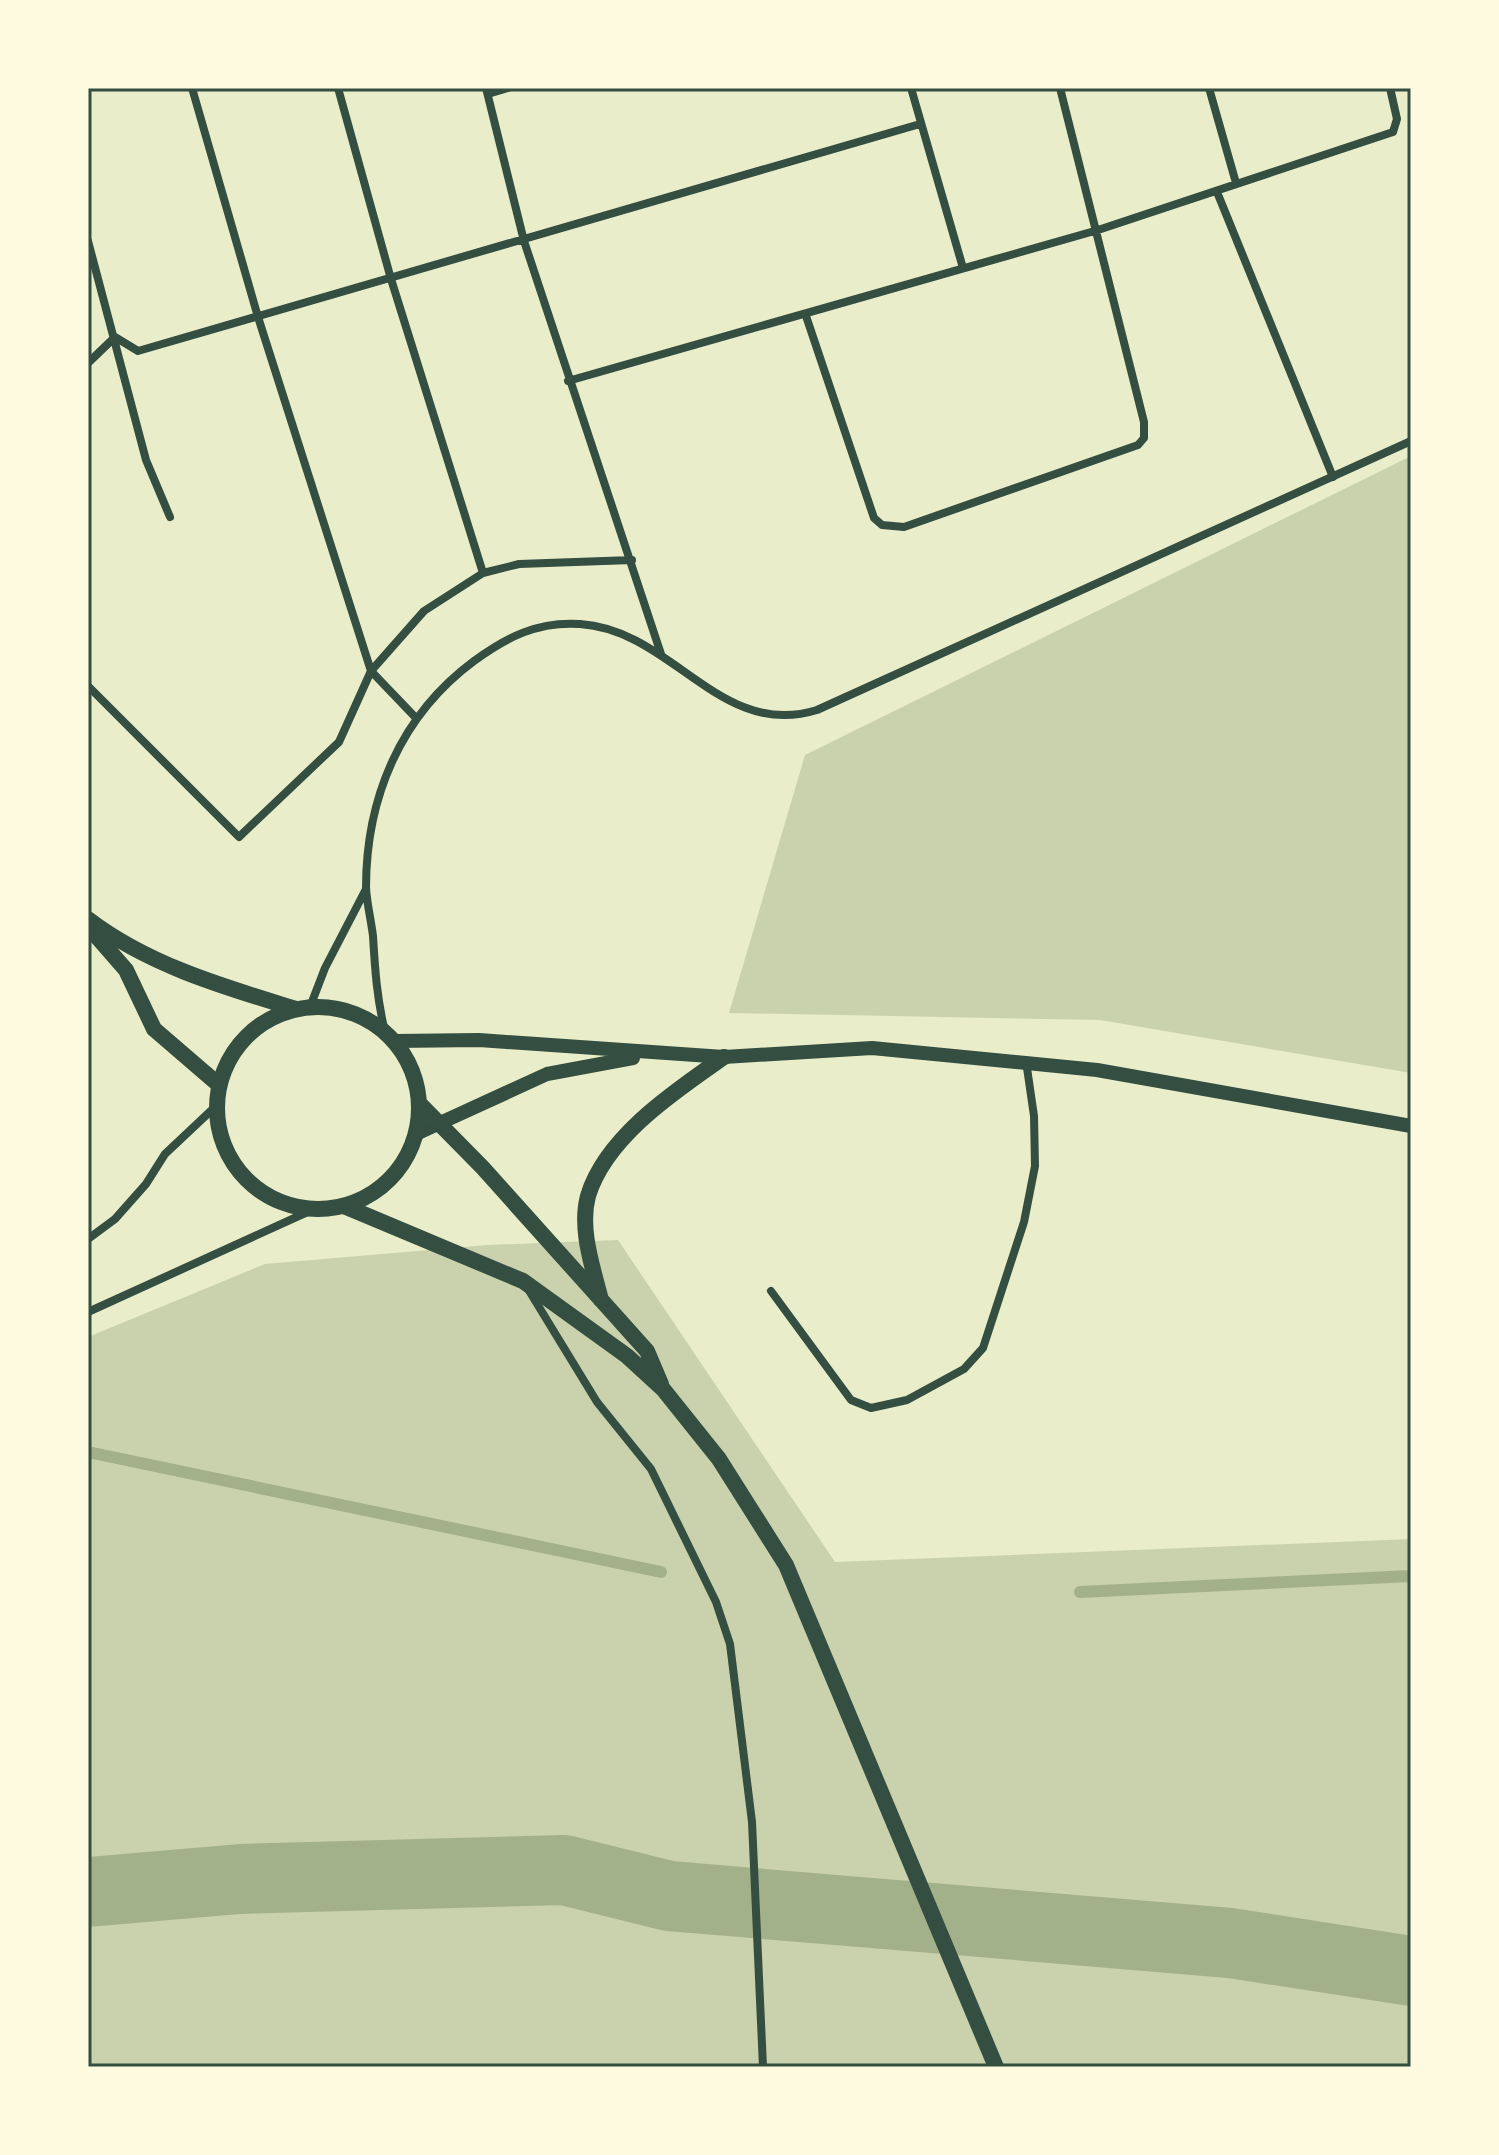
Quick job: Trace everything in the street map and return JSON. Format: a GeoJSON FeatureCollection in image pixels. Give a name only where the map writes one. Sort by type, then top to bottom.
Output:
{"type":"FeatureCollection","features":[{"type":"Feature","properties":{"kind":"main road"},"geometry":{"type":"LineString","coordinates":[[88,919],[119,943],[221,986],[303,1008],[337,1009],[363,1017],[390,1036],[412,1070],[420,1104],[416,1134],[393,1177],[374,1193],[344,1206],[312,1210],[281,1203],[254,1188],[233,1165],[220,1136],[216,1106],[219,1085],[229,1059],[246,1036],[269,1019],[303,1008]]}},
{"type":"Feature","properties":{"kind":"main road"},"geometry":{"type":"LineString","coordinates":[[88,927],[126,970],[154,1029],[219,1085]]}},
{"type":"Feature","properties":{"kind":"main road"},"geometry":{"type":"LineString","coordinates":[[602,1305],[587,1243],[588,1197],[601,1169],[649,1109],[724,1057]]}},
{"type":"Feature","properties":{"kind":"main road"},"geometry":{"type":"LineString","coordinates":[[420,1104],[483,1168],[602,1305],[647,1351],[663,1389]]}},
{"type":"Feature","properties":{"kind":"main road"},"geometry":{"type":"LineString","coordinates":[[344,1206],[523,1281],[605,1339],[663,1389],[719,1459],[786,1565],[996,2067]]}},
{"type":"Feature","properties":{"kind":"street"},"geometry":{"type":"LineString","coordinates":[[192,88],[258,317],[371,671],[416,718]]}},
{"type":"Feature","properties":{"kind":"street"},"geometry":{"type":"LineString","coordinates":[[338,88],[391,279],[483,573]]}},
{"type":"Feature","properties":{"kind":"street"},"geometry":{"type":"LineString","coordinates":[[508,88],[487,91],[524,241],[661,654]]}},
{"type":"Feature","properties":{"kind":"street"},"geometry":{"type":"LineString","coordinates":[[911,88],[963,268]]}},
{"type":"Feature","properties":{"kind":"street"},"geometry":{"type":"LineString","coordinates":[[806,316],[874,518],[882,525],[904,527],[1127,451],[1144,438],[1144,422],[1098,230],[1060,88]]}},
{"type":"Feature","properties":{"kind":"street"},"geometry":{"type":"LineString","coordinates":[[1209,88],[1236,183]]}},
{"type":"Feature","properties":{"kind":"street"},"geometry":{"type":"LineString","coordinates":[[568,381],[806,316],[1098,230],[1393,132],[1397,119],[1390,88]]}},
{"type":"Feature","properties":{"kind":"street"},"geometry":{"type":"LineString","coordinates":[[115,337],[138,351],[920,124]]}},
{"type":"Feature","properties":{"kind":"street"},"geometry":{"type":"LineString","coordinates":[[1217,192],[1333,477]]}},
{"type":"Feature","properties":{"kind":"street"},"geometry":{"type":"LineString","coordinates":[[88,241],[146,460],[170,517]]}},
{"type":"Feature","properties":{"kind":"street"},"geometry":{"type":"LineString","coordinates":[[88,363],[115,337]]}},
{"type":"Feature","properties":{"kind":"street"},"geometry":{"type":"LineString","coordinates":[[1411,441],[794,717],[771,717],[739,707],[661,654],[625,635],[582,624],[539,626],[503,640],[458,673],[425,703],[389,763],[375,804],[366,889],[375,992],[390,1036],[654,1055],[724,1057],[872,1048],[1026,1061],[1097,1070],[1411,1126]]}},
{"type":"Feature","properties":{"kind":"street"},"geometry":{"type":"LineString","coordinates":[[88,686],[239,837],[339,742],[371,671],[424,611],[483,573],[519,564],[632,560]]}},
{"type":"Feature","properties":{"kind":"street"},"geometry":{"type":"LineString","coordinates":[[303,1008],[366,889]]}},
{"type":"Feature","properties":{"kind":"street"},"geometry":{"type":"LineString","coordinates":[[416,1134],[547,1074],[654,1055]]}},
{"type":"Feature","properties":{"kind":"street"},"geometry":{"type":"LineString","coordinates":[[771,1291],[851,1400],[871,1408],[907,1400],[964,1369],[983,1348],[1024,1222],[1035,1166],[1034,1116],[1026,1061]]}},
{"type":"Feature","properties":{"kind":"street"},"geometry":{"type":"LineString","coordinates":[[88,1239],[115,1219],[146,1184],[165,1154],[216,1106]]}},
{"type":"Feature","properties":{"kind":"street"},"geometry":{"type":"LineString","coordinates":[[88,1312],[312,1210]]}},
{"type":"Feature","properties":{"kind":"street"},"geometry":{"type":"LineString","coordinates":[[523,1281],[597,1402],[651,1469],[716,1602],[730,1644],[752,1822],[763,2067]]}},
{"type":"Feature","properties":{"kind":"green space"},"geometry":{"type":"Polygon","coordinates":[[[1411,456],[1411,1073],[1100,1020],[729,1013],[805,755],[1411,456]]]}},
{"type":"Feature","properties":{"kind":"green space"},"geometry":{"type":"Polygon","coordinates":[[[618,1240],[835,1562],[1411,1539],[1411,2067],[88,2067],[88,1337],[265,1264],[487,1245],[618,1240]]]}},
{"type":"Feature","properties":{"kind":"waterway"},"geometry":{"type":"LineString","coordinates":[[88,1452],[661,1572]]}},
{"type":"Feature","properties":{"kind":"waterway"},"geometry":{"type":"LineString","coordinates":[[1080,1592],[1411,1576]]}},
{"type":"Feature","properties":{"kind":"waterway"},"geometry":{"type":"LineString","coordinates":[[88,1892],[240,1879],[564,1870],[669,1896],[1230,1943],[1411,1971]]}}]}
